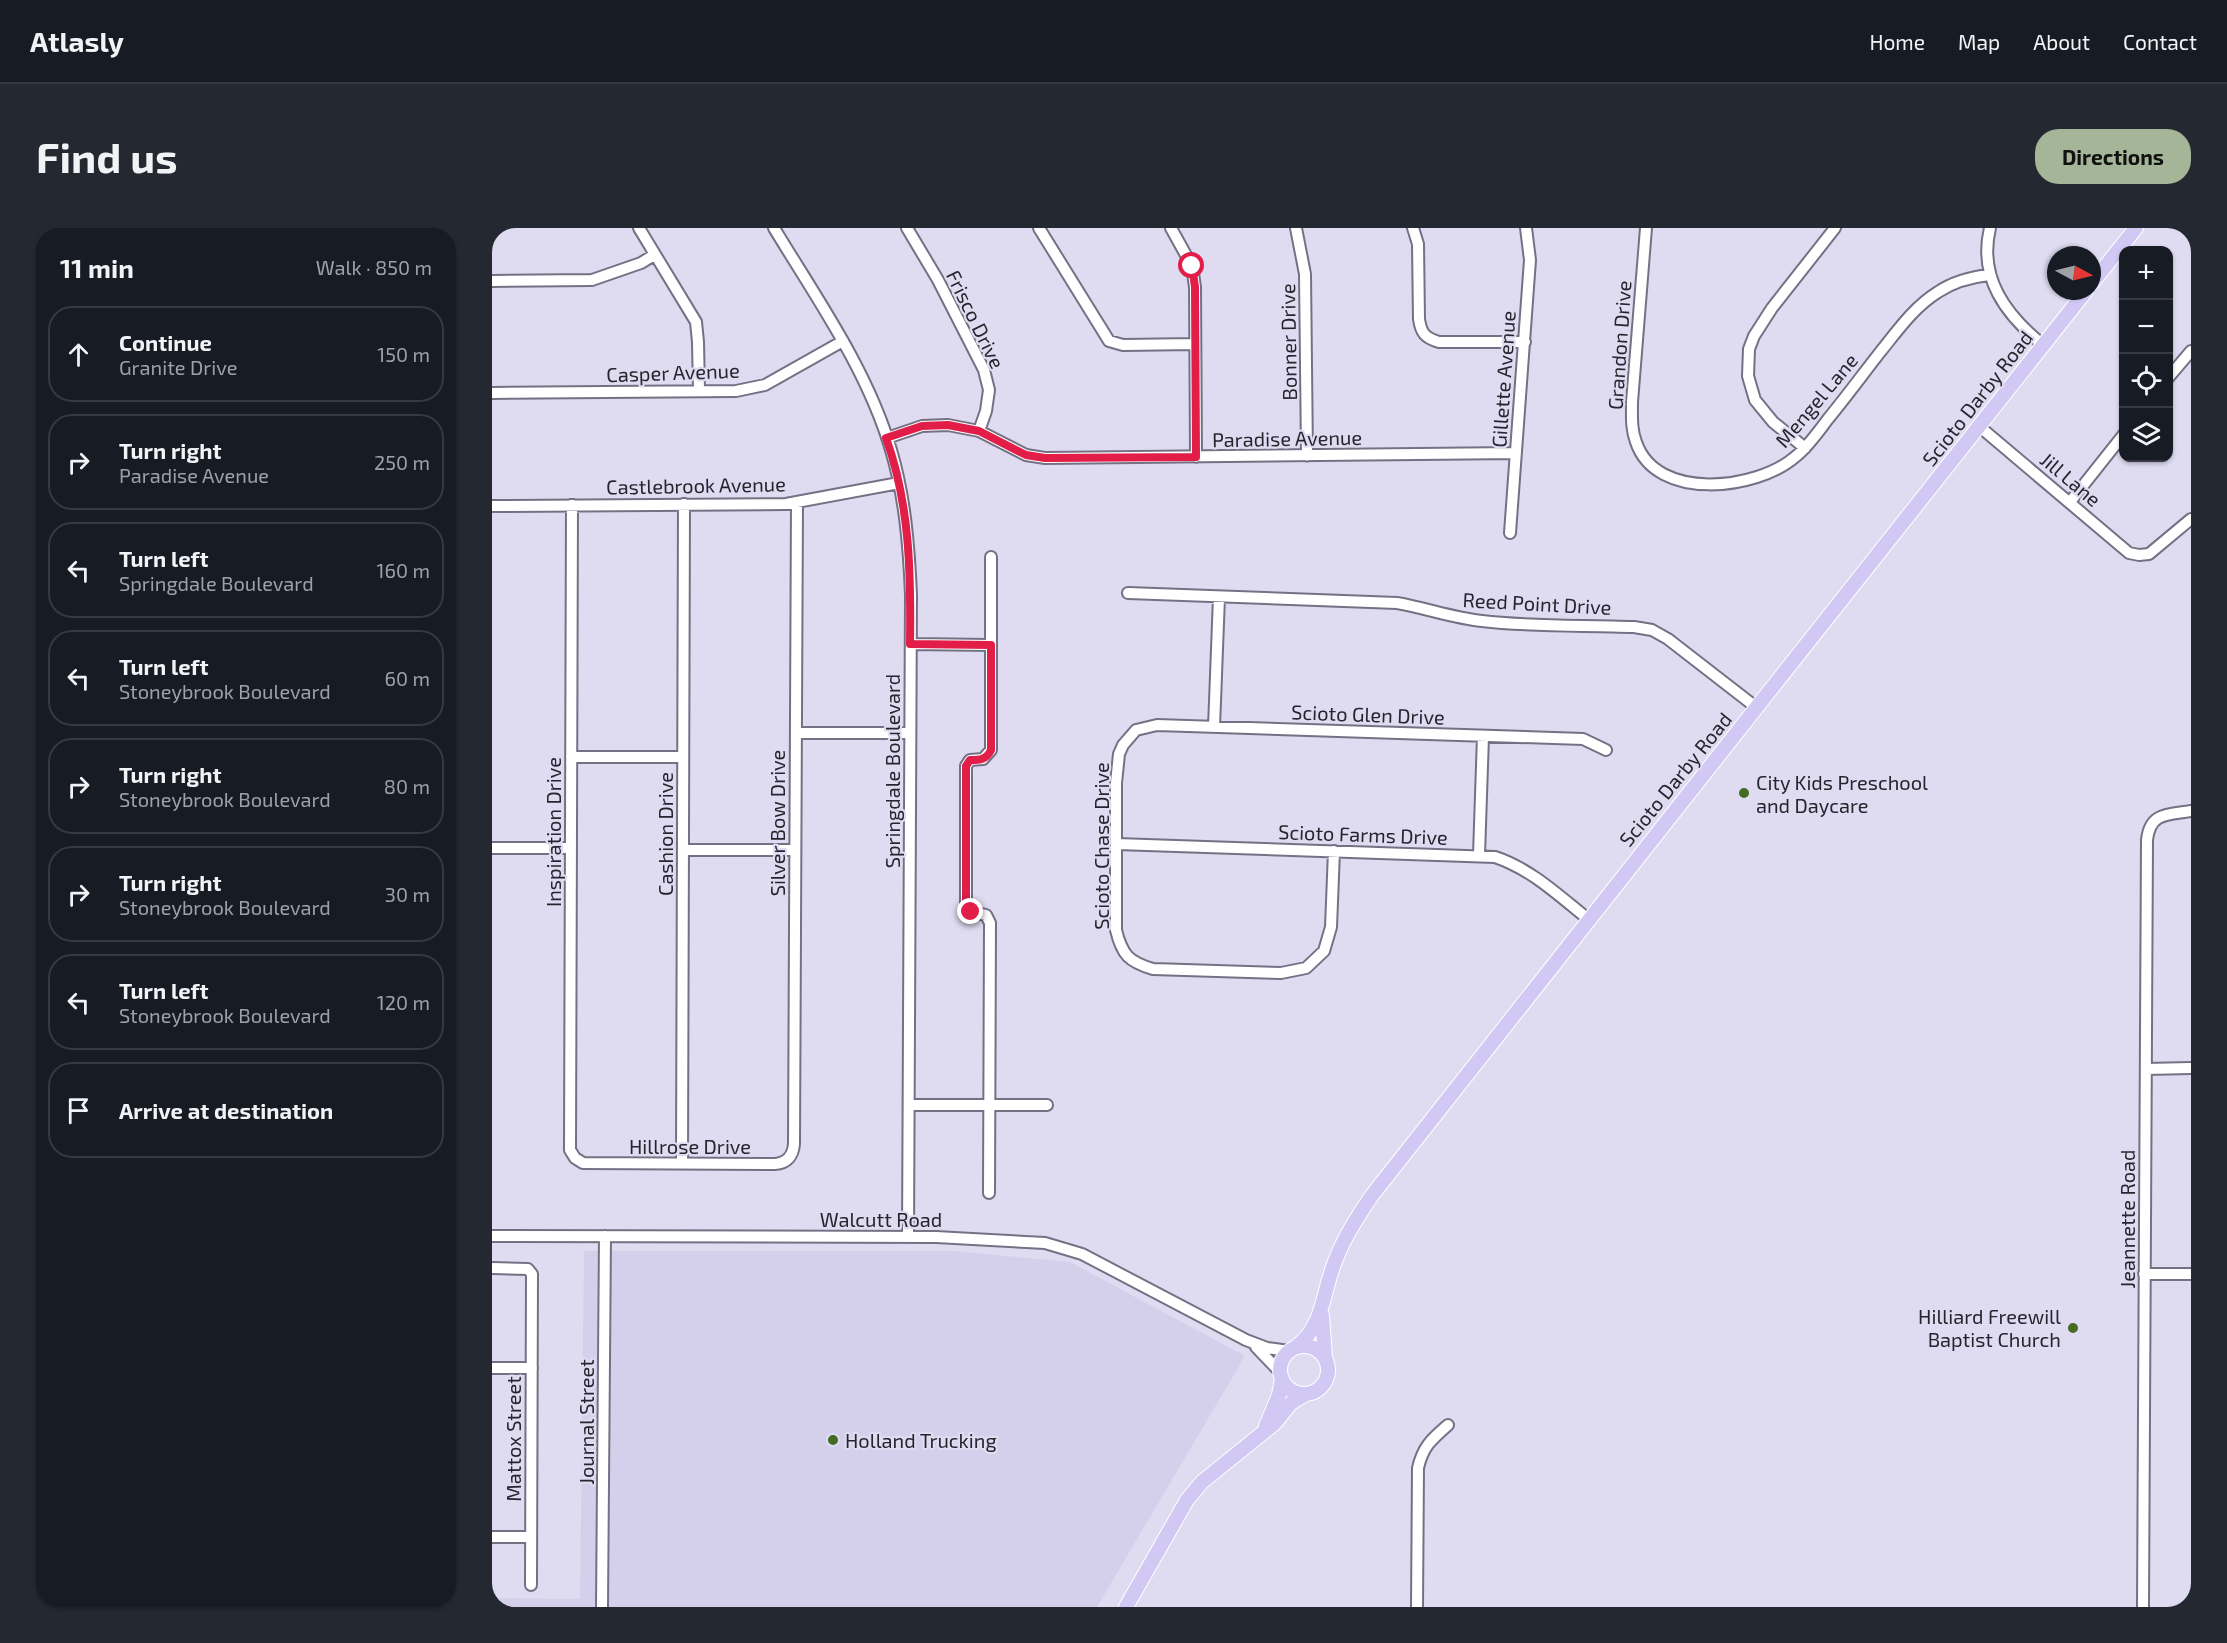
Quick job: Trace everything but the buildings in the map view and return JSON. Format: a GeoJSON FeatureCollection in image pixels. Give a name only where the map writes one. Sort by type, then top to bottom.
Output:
{"type":"FeatureCollection","features":[{"type":"Feature","properties":{"kind":"main road"},"geometry":{"type":"LineString","coordinates":[[2101,272],[2136,228]]}},
{"type":"Feature","properties":{"kind":"main road","name":"Scioto Darby Road"},"geometry":{"type":"LineString","coordinates":[[1293,1349],[1308,1338],[1322,1307],[1335,1260],[1357,1216],[1588,919],[2079,300]]}},
{"type":"Feature","properties":{"kind":"main road","name":"Scioto Darby Road"},"geometry":{"type":"LineString","coordinates":[[1322,1307],[1325,1358]]}},
{"type":"Feature","properties":{"kind":"main road"},"geometry":{"type":"LineString","coordinates":[[1126,1607],[1187,1500],[1210,1475],[1275,1423],[1291,1403],[1313,1392],[1324,1382],[1328,1366],[1325,1358],[1312,1348],[1293,1349],[1284,1358],[1279,1395],[1262,1433]]}},
{"type":"Feature","properties":{"kind":"main road"},"geometry":{"type":"LineString","coordinates":[[1281,1376],[1292,1390],[1306,1394]]}},
{"type":"Feature","properties":{"kind":"street"},"geometry":{"type":"LineString","coordinates":[[639,228],[696,322],[699,391]]}},
{"type":"Feature","properties":{"kind":"street","name":"Springdale Boulevard"},"geometry":{"type":"LineString","coordinates":[[774,228],[843,341],[867,387],[886,438],[899,483],[908,542],[910,644],[908,1237]]}},
{"type":"Feature","properties":{"kind":"street","name":"Frisco Drive"},"geometry":{"type":"LineString","coordinates":[[906,228],[938,280],[984,370],[989,390],[986,411],[979,431]]}},
{"type":"Feature","properties":{"kind":"street"},"geometry":{"type":"LineString","coordinates":[[1039,228],[1109,341],[1123,345],[1194,344]]}},
{"type":"Feature","properties":{"kind":"street"},"geometry":{"type":"LineString","coordinates":[[1171,228],[1192,266],[1195,287],[1196,457]]}},
{"type":"Feature","properties":{"kind":"street","name":"Bonner Drive"},"geometry":{"type":"LineString","coordinates":[[1296,228],[1305,274],[1307,456]]}},
{"type":"Feature","properties":{"kind":"street"},"geometry":{"type":"LineString","coordinates":[[1413,228],[1418,244],[1420,330],[1428,339],[1439,342],[1525,342]]}},
{"type":"Feature","properties":{"kind":"street","name":"Gillette Avenue"},"geometry":{"type":"LineString","coordinates":[[1510,533],[1530,260],[1526,228]]}},
{"type":"Feature","properties":{"kind":"street","name":"Grandon Drive"},"geometry":{"type":"LineString","coordinates":[[1646,228],[1632,420],[1636,444],[1648,462]]}},
{"type":"Feature","properties":{"kind":"street"},"geometry":{"type":"LineString","coordinates":[[1805,448],[1773,422],[1755,400],[1748,376],[1749,349],[1754,336],[1772,308],[1835,228]]}},
{"type":"Feature","properties":{"kind":"street"},"geometry":{"type":"LineString","coordinates":[[1990,228],[1987,255],[1989,275],[2001,302],[2027,332],[2043,345]]}},
{"type":"Feature","properties":{"kind":"street"},"geometry":{"type":"LineString","coordinates":[[492,281],[592,280],[641,263],[654,255]]}},
{"type":"Feature","properties":{"kind":"street","name":"Mengel Lane"},"geometry":{"type":"LineString","coordinates":[[1648,462],[1666,476],[1679,480],[1726,484],[1769,474],[1795,458],[1805,448],[1899,328],[1923,302],[1951,285],[1989,275]]}},
{"type":"Feature","properties":{"kind":"street","name":"Casper Avenue"},"geometry":{"type":"LineString","coordinates":[[492,393],[736,391],[765,385],[843,341]]}},
{"type":"Feature","properties":{"kind":"street"},"geometry":{"type":"LineString","coordinates":[[2173,373],[2191,351]]}},
{"type":"Feature","properties":{"kind":"street","name":"Paradise Avenue"},"geometry":{"type":"LineString","coordinates":[[886,438],[922,426],[948,425],[979,431],[1026,455],[1045,458],[1516,453]]}},
{"type":"Feature","properties":{"kind":"street","name":"Jill Lane"},"geometry":{"type":"LineString","coordinates":[[1980,427],[2129,553],[2149,554],[2191,519]]}},
{"type":"Feature","properties":{"kind":"street"},"geometry":{"type":"LineString","coordinates":[[2070,502],[2119,440]]}},
{"type":"Feature","properties":{"kind":"street","name":"Castlebrook Avenue"},"geometry":{"type":"LineString","coordinates":[[492,506],[786,504],[899,483]]}},
{"type":"Feature","properties":{"kind":"street","name":"Silver Bow Drive"},"geometry":{"type":"LineString","coordinates":[[794,1144],[797,502]]}},
{"type":"Feature","properties":{"kind":"street","name":"Cashion Drive"},"geometry":{"type":"LineString","coordinates":[[682,1163],[684,504]]}},
{"type":"Feature","properties":{"kind":"street","name":"Inspiration Drive"},"geometry":{"type":"LineString","coordinates":[[572,505],[569,1136],[570,1150],[575,1158]]}},
{"type":"Feature","properties":{"kind":"street"},"geometry":{"type":"LineString","coordinates":[[990,1193],[990,923],[986,915],[971,912],[966,905],[966,766],[970,760],[983,759],[988,756],[991,750],[991,557]]}},
{"type":"Feature","properties":{"kind":"street","name":"Reed Point Drive"},"geometry":{"type":"LineString","coordinates":[[1128,593],[1397,603],[1417,606],[1460,619],[1486,622],[1634,627],[1652,630],[1668,639],[1757,708]]}},
{"type":"Feature","properties":{"kind":"street"},"geometry":{"type":"LineString","coordinates":[[1214,727],[1219,597]]}},
{"type":"Feature","properties":{"kind":"street"},"geometry":{"type":"LineString","coordinates":[[910,644],[991,645]]}},
{"type":"Feature","properties":{"kind":"street","name":"Scioto Glen Drive"},"geometry":{"type":"LineString","coordinates":[[1130,735],[1142,727],[1151,725],[1583,739],[1606,750]]}},
{"type":"Feature","properties":{"kind":"street"},"geometry":{"type":"LineString","coordinates":[[796,733],[910,733]]}},
{"type":"Feature","properties":{"kind":"street","name":"Scioto Chase Drive"},"geometry":{"type":"LineString","coordinates":[[1130,735],[1119,754],[1116,783],[1116,930],[1119,945],[1127,957],[1139,965],[1153,969],[1281,974],[1306,968],[1324,951],[1331,927],[1334,851]]}},
{"type":"Feature","properties":{"kind":"street"},"geometry":{"type":"LineString","coordinates":[[1479,855],[1483,736]]}},
{"type":"Feature","properties":{"kind":"street"},"geometry":{"type":"LineString","coordinates":[[571,757],[683,757]]}},
{"type":"Feature","properties":{"kind":"street","name":"Jeannette Road"},"geometry":{"type":"LineString","coordinates":[[2143,1607],[2148,830],[2152,821],[2161,816],[2191,811]]}},
{"type":"Feature","properties":{"kind":"street","name":"Scioto Farms Drive"},"geometry":{"type":"LineString","coordinates":[[1117,844],[1494,856],[1512,862],[1529,872],[1588,919]]}},
{"type":"Feature","properties":{"kind":"street"},"geometry":{"type":"LineString","coordinates":[[492,848],[570,848]]}},
{"type":"Feature","properties":{"kind":"street"},"geometry":{"type":"LineString","coordinates":[[683,850],[795,850]]}},
{"type":"Feature","properties":{"kind":"street"},"geometry":{"type":"LineString","coordinates":[[2146,1069],[2191,1068]]}},
{"type":"Feature","properties":{"kind":"street"},"geometry":{"type":"LineString","coordinates":[[909,1105],[1047,1105]]}},
{"type":"Feature","properties":{"kind":"street","name":"Hillrose Drive"},"geometry":{"type":"LineString","coordinates":[[575,1158],[584,1163],[782,1163],[794,1152],[794,1144]]}},
{"type":"Feature","properties":{"kind":"street","name":"Walcutt Road"},"geometry":{"type":"LineString","coordinates":[[492,1236],[908,1237],[1045,1242],[1082,1254],[1246,1340],[1267,1348],[1293,1349]]}},
{"type":"Feature","properties":{"kind":"street","name":"Journal Street"},"geometry":{"type":"LineString","coordinates":[[602,1607],[605,1236]]}},
{"type":"Feature","properties":{"kind":"street","name":"Mattox Street"},"geometry":{"type":"LineString","coordinates":[[492,1268],[530,1270],[532,1274],[531,1586]]}},
{"type":"Feature","properties":{"kind":"street"},"geometry":{"type":"LineString","coordinates":[[2144,1274],[2191,1274]]}},
{"type":"Feature","properties":{"kind":"street","name":"Walcutt Road"},"geometry":{"type":"LineString","coordinates":[[1246,1340],[1265,1355],[1281,1376]]}},
{"type":"Feature","properties":{"kind":"street"},"geometry":{"type":"LineString","coordinates":[[492,1368],[532,1368]]}},
{"type":"Feature","properties":{"kind":"street"},"geometry":{"type":"LineString","coordinates":[[1417,1607],[1418,1468],[1426,1446],[1448,1425]]}},
{"type":"Feature","properties":{"kind":"street"},"geometry":{"type":"LineString","coordinates":[[492,1538],[531,1537]]}},
{"type":"Feature","properties":{"kind":"shaded area"},"geometry":{"type":"Polygon","coordinates":[[[584,1251],[953,1251],[1070,1262],[1245,1356],[1097,1607],[492,1607],[492,1598],[580,1599],[584,1251]]]}},
{"type":"Feature","properties":{"kind":"place","name":"City Kids Preschool and Daycare"},"geometry":{"type":"Point","coordinates":[1744,793]}},
{"type":"Feature","properties":{"kind":"place","name":"Hilliard Freewill Baptist Church"},"geometry":{"type":"Point","coordinates":[2073,1328]}},
{"type":"Feature","properties":{"kind":"place","name":"Holland Trucking"},"geometry":{"type":"Point","coordinates":[833,1440]}},
{"type":"Feature","properties":{"kind":"route"},"geometry":{"type":"LineString","coordinates":[[971,912],[966,905],[966,763],[970,760],[983,759],[991,750],[991,645],[910,644],[911,595],[908,542],[899,483],[886,438],[922,426],[948,425],[979,431],[1026,455],[1045,458],[1196,457],[1195,287],[1192,266]]}}]}
